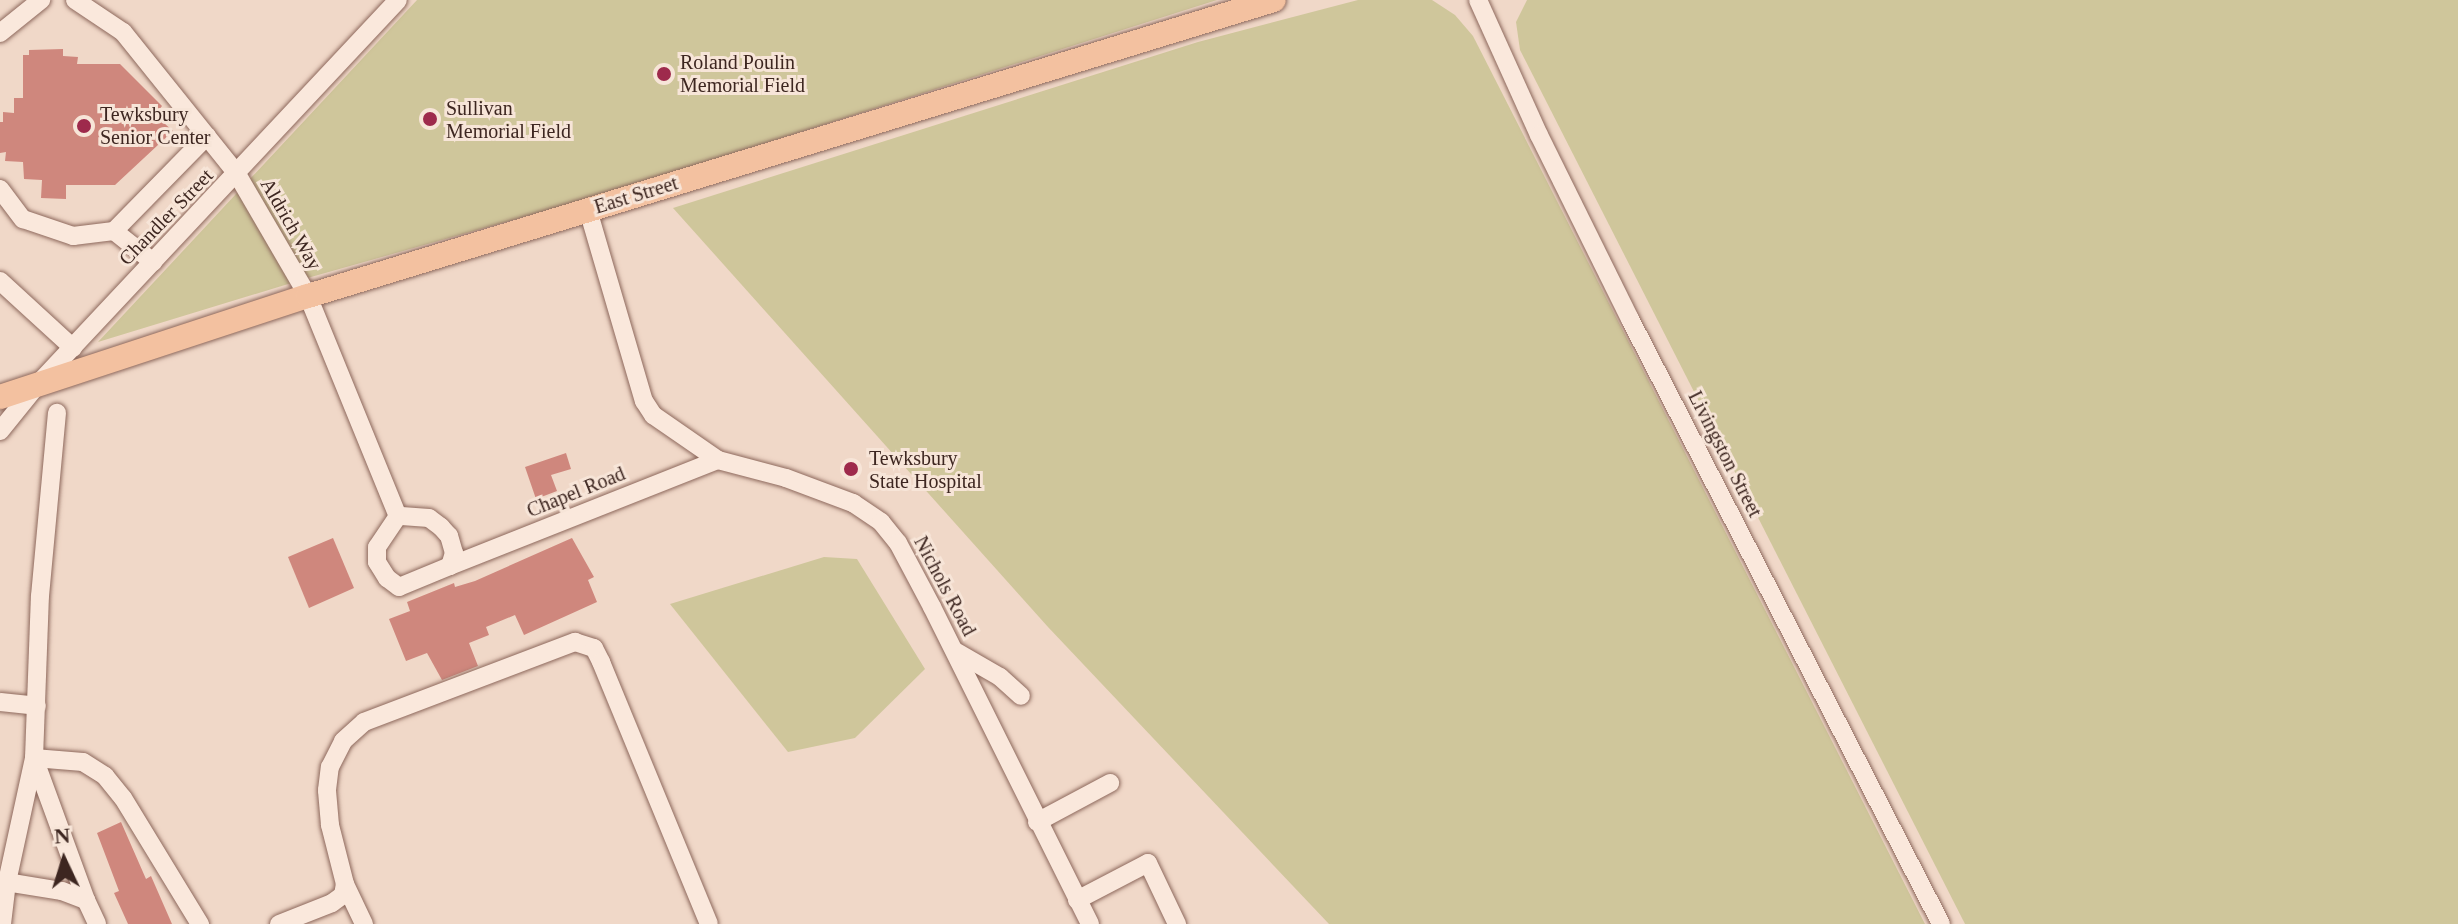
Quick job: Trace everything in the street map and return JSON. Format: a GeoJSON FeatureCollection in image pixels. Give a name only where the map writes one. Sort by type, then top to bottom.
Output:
{"type":"FeatureCollection","features":[{"type":"Feature","properties":{"kind":"main road","name":"East Street"},"geometry":{"type":"LineString","coordinates":[[0,397],[308,296],[1274,0]]}},
{"type":"Feature","properties":{"kind":"street"},"geometry":{"type":"LineString","coordinates":[[0,33],[41,0]]}},
{"type":"Feature","properties":{"kind":"street","name":"Aldrich Way"},"geometry":{"type":"LineString","coordinates":[[75,0],[123,32],[237,174],[308,296]]}},
{"type":"Feature","properties":{"kind":"street","name":"Chandler Street"},"geometry":{"type":"LineString","coordinates":[[0,431],[38,384],[398,0]]}},
{"type":"Feature","properties":{"kind":"street","name":"Livingston Street"},"geometry":{"type":"LineString","coordinates":[[1478,0],[1539,135],[1630,319],[1941,924]]}},
{"type":"Feature","properties":{"kind":"street"},"geometry":{"type":"LineString","coordinates":[[0,189],[23,219],[73,236],[114,231],[207,136]]}},
{"type":"Feature","properties":{"kind":"street","name":"Nichols Road"},"geometry":{"type":"LineString","coordinates":[[588,210],[644,401],[668,427],[718,460],[786,478],[868,511],[898,543],[955,651],[1077,900],[1083,922]]}},
{"type":"Feature","properties":{"kind":"street"},"geometry":{"type":"LineString","coordinates":[[114,231],[153,262]]}},
{"type":"Feature","properties":{"kind":"street"},"geometry":{"type":"LineString","coordinates":[[0,281],[73,348]]}},
{"type":"Feature","properties":{"kind":"street"},"geometry":{"type":"LineString","coordinates":[[308,296],[398,516],[429,518],[441,527],[449,536],[454,553],[450,566]]}},
{"type":"Feature","properties":{"kind":"street"},"geometry":{"type":"LineString","coordinates":[[2,924],[4,882],[34,758],[40,596],[57,413]]}},
{"type":"Feature","properties":{"kind":"street","name":"Chapel Road"},"geometry":{"type":"LineString","coordinates":[[398,516],[377,547],[377,562],[387,578],[399,587],[718,460]]}},
{"type":"Feature","properties":{"kind":"street"},"geometry":{"type":"LineString","coordinates":[[364,924],[345,884],[330,825],[327,790],[330,767],[343,741],[364,722],[532,656],[582,642],[594,648],[601,662],[709,924]]}},
{"type":"Feature","properties":{"kind":"street"},"geometry":{"type":"LineString","coordinates":[[955,651],[1000,677],[1021,696]]}},
{"type":"Feature","properties":{"kind":"street"},"geometry":{"type":"LineString","coordinates":[[0,702],[37,706]]}},
{"type":"Feature","properties":{"kind":"street"},"geometry":{"type":"LineString","coordinates":[[34,758],[97,924]]}},
{"type":"Feature","properties":{"kind":"street"},"geometry":{"type":"LineString","coordinates":[[34,758],[83,762],[105,776],[123,798],[200,924]]}},
{"type":"Feature","properties":{"kind":"street"},"geometry":{"type":"LineString","coordinates":[[1037,822],[1110,783]]}},
{"type":"Feature","properties":{"kind":"street"},"geometry":{"type":"LineString","coordinates":[[1077,900],[1148,863],[1177,924]]}},
{"type":"Feature","properties":{"kind":"street"},"geometry":{"type":"LineString","coordinates":[[4,882],[62,891],[86,900]]}},
{"type":"Feature","properties":{"kind":"street"},"geometry":{"type":"LineString","coordinates":[[279,924],[332,903],[343,895],[345,884]]}},
{"type":"Feature","properties":{"kind":"shaded area"},"geometry":{"type":"Polygon","coordinates":[[[417,0],[1217,0],[605,194],[311,277],[98,342],[417,0]]]}},
{"type":"Feature","properties":{"kind":"shaded area","name":"Tewksbury State Hospital"},"geometry":{"type":"Polygon","coordinates":[[[1358,0],[1432,0],[1455,15],[1473,36],[1925,924],[1329,924],[1048,627],[673,208],[1198,42],[1358,0]]]}},
{"type":"Feature","properties":{"kind":"shaded area"},"geometry":{"type":"Polygon","coordinates":[[[1527,0],[2458,0],[2458,924],[1965,924],[1520,50],[1516,22],[1527,0]]]}},
{"type":"Feature","properties":{"kind":"shaded area"},"geometry":{"type":"Polygon","coordinates":[[[824,557],[857,559],[925,669],[855,738],[788,752],[670,604],[824,557]]]}},
{"type":"Feature","properties":{"kind":"building","name":"Tewksbury Senior Center"},"geometry":{"type":"Polygon","coordinates":[[[63,49],[63,56],[78,57],[77,64],[120,64],[162,106],[155,115],[173,131],[115,185],[66,185],[66,199],[41,198],[42,180],[24,179],[23,162],[5,161],[6,152],[0,153],[0,122],[3,122],[3,112],[14,113],[14,98],[23,98],[23,55],[29,55],[29,50],[63,49]]]}},
{"type":"Feature","properties":{"kind":"building"},"geometry":{"type":"Polygon","coordinates":[[[566,453],[571,469],[551,475],[557,491],[536,499],[525,467],[566,453]]]}},
{"type":"Feature","properties":{"kind":"building"},"geometry":{"type":"Polygon","coordinates":[[[333,538],[354,588],[309,608],[288,557],[333,538]]]}},
{"type":"Feature","properties":{"kind":"building"},"geometry":{"type":"Polygon","coordinates":[[[572,538],[594,577],[588,580],[597,602],[524,635],[515,615],[486,627],[489,635],[469,643],[478,666],[442,680],[427,653],[406,661],[389,619],[410,611],[407,602],[454,583],[455,587],[475,581],[572,538]]]}},
{"type":"Feature","properties":{"kind":"building"},"geometry":{"type":"Polygon","coordinates":[[[121,822],[146,879],[151,876],[172,924],[128,924],[114,893],[119,891],[97,833],[121,822]]]}},
{"type":"Feature","properties":{"kind":"place","name":"Roland Poulin Memorial Field"},"geometry":{"type":"Point","coordinates":[664,74]}},
{"type":"Feature","properties":{"kind":"place","name":"Sullivan Memorial Field"},"geometry":{"type":"Point","coordinates":[430,119]}},
{"type":"Feature","properties":{"kind":"place","name":"Tewksbury Senior Center"},"geometry":{"type":"Point","coordinates":[84,126]}},
{"type":"Feature","properties":{"kind":"place","name":"Tewksbury State Hospital"},"geometry":{"type":"Point","coordinates":[851,469]}}]}
